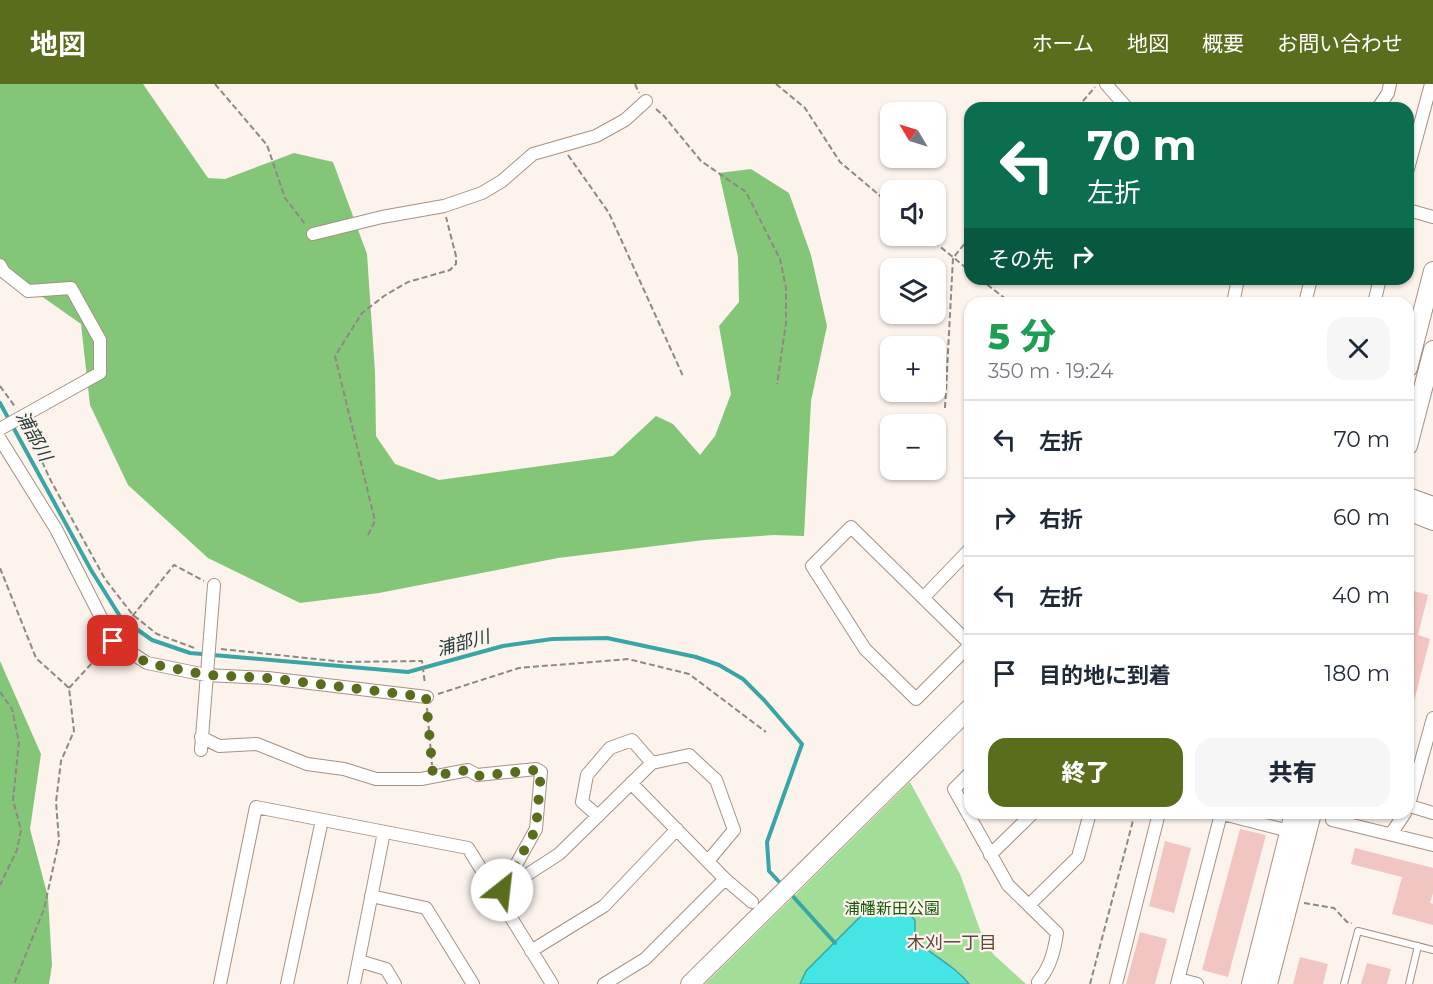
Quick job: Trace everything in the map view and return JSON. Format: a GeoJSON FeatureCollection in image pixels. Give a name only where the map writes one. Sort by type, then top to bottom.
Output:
{"type":"FeatureCollection","features":[{"type":"Feature","properties":{"kind":"main road"},"geometry":{"type":"LineString","coordinates":[[1414,345],[1433,271]]}},
{"type":"Feature","properties":{"kind":"main road"},"geometry":{"type":"LineString","coordinates":[[1414,423],[1433,350]]}},
{"type":"Feature","properties":{"kind":"main road"},"geometry":{"type":"LineString","coordinates":[[1414,499],[1433,506]]}},
{"type":"Feature","properties":{"kind":"main road"},"geometry":{"type":"LineString","coordinates":[[1414,513],[1433,520]]}},
{"type":"Feature","properties":{"kind":"main road"},"geometry":{"type":"LineString","coordinates":[[690,984],[964,714]]}},
{"type":"Feature","properties":{"kind":"main road"},"geometry":{"type":"LineString","coordinates":[[1268,984],[1310,819]]}},
{"type":"Feature","properties":{"kind":"main road"},"geometry":{"type":"LineString","coordinates":[[1251,984],[1292,822]]}},
{"type":"Feature","properties":{"kind":"street"},"geometry":{"type":"LineString","coordinates":[[1106,84],[1122,102]]}},
{"type":"Feature","properties":{"kind":"street"},"geometry":{"type":"LineString","coordinates":[[1382,102],[1388,93],[1390,84]]}},
{"type":"Feature","properties":{"kind":"street"},"geometry":{"type":"LineString","coordinates":[[1414,147],[1431,84]]}},
{"type":"Feature","properties":{"kind":"street"},"geometry":{"type":"LineString","coordinates":[[313,234],[382,217],[444,206],[482,194],[533,154],[596,136],[611,129],[626,120],[646,101]]}},
{"type":"Feature","properties":{"kind":"street"},"geometry":{"type":"LineString","coordinates":[[1414,212],[1433,217]]}},
{"type":"Feature","properties":{"kind":"street"},"geometry":{"type":"LineString","coordinates":[[0,265],[4,272],[28,291],[71,288],[100,340],[100,373],[0,429]]}},
{"type":"Feature","properties":{"kind":"street"},"geometry":{"type":"LineString","coordinates":[[0,439],[56,529],[113,641],[147,663],[206,675],[268,678],[426,697]]}},
{"type":"Feature","properties":{"kind":"street"},"geometry":{"type":"LineString","coordinates":[[964,639],[851,527],[812,566],[865,649],[916,699],[964,651]]}},
{"type":"Feature","properties":{"kind":"street"},"geometry":{"type":"LineString","coordinates":[[923,598],[964,555]]}},
{"type":"Feature","properties":{"kind":"street"},"geometry":{"type":"LineString","coordinates":[[214,585],[201,744],[219,746],[257,744],[307,764],[344,769],[376,779],[421,779],[468,770],[477,776],[536,770],[541,772],[536,829],[499,892]]}},
{"type":"Feature","properties":{"kind":"street"},"geometry":{"type":"LineString","coordinates":[[1414,787],[1433,718]]}},
{"type":"Feature","properties":{"kind":"street"},"geometry":{"type":"LineString","coordinates":[[598,816],[582,802],[587,775],[610,748],[632,740],[652,763]]}},
{"type":"Feature","properties":{"kind":"street"},"geometry":{"type":"LineString","coordinates":[[499,892],[559,854],[652,763],[688,755],[716,780],[734,830],[708,861]]}},
{"type":"Feature","properties":{"kind":"street"},"geometry":{"type":"LineString","coordinates":[[964,779],[954,789],[964,807]]}},
{"type":"Feature","properties":{"kind":"street"},"geometry":{"type":"LineString","coordinates":[[632,783],[725,879],[752,902]]}},
{"type":"Feature","properties":{"kind":"street"},"geometry":{"type":"LineString","coordinates":[[220,984],[256,807],[468,848],[499,892],[552,984]]}},
{"type":"Feature","properties":{"kind":"street"},"geometry":{"type":"LineString","coordinates":[[1414,810],[1433,813]]}},
{"type":"Feature","properties":{"kind":"street"},"geometry":{"type":"LineString","coordinates":[[970,819],[1008,885],[1057,933],[1053,957],[1038,982]]}},
{"type":"Feature","properties":{"kind":"street"},"geometry":{"type":"LineString","coordinates":[[990,855],[1027,819]]}},
{"type":"Feature","properties":{"kind":"street"},"geometry":{"type":"LineString","coordinates":[[1029,905],[1078,857],[1088,819]]}},
{"type":"Feature","properties":{"kind":"street"},"geometry":{"type":"LineString","coordinates":[[1116,984],[1157,819]]}},
{"type":"Feature","properties":{"kind":"street"},"geometry":{"type":"LineString","coordinates":[[1197,984],[1178,982],[1222,819]]}},
{"type":"Feature","properties":{"kind":"street"},"geometry":{"type":"LineString","coordinates":[[1266,819],[1292,822]]}},
{"type":"Feature","properties":{"kind":"street"},"geometry":{"type":"LineString","coordinates":[[1391,834],[1401,819]]}},
{"type":"Feature","properties":{"kind":"street"},"geometry":{"type":"LineString","coordinates":[[287,984],[322,820]]}},
{"type":"Feature","properties":{"kind":"street"},"geometry":{"type":"LineString","coordinates":[[1332,820],[1433,845]]}},
{"type":"Feature","properties":{"kind":"street"},"geometry":{"type":"LineString","coordinates":[[531,951],[604,906],[677,829]]}},
{"type":"Feature","properties":{"kind":"street"},"geometry":{"type":"LineString","coordinates":[[354,984],[384,832]]}},
{"type":"Feature","properties":{"kind":"street"},"geometry":{"type":"LineString","coordinates":[[604,984],[645,959],[725,879]]}},
{"type":"Feature","properties":{"kind":"street"},"geometry":{"type":"LineString","coordinates":[[371,896],[426,908],[473,984]]}},
{"type":"Feature","properties":{"kind":"street"},"geometry":{"type":"LineString","coordinates":[[359,960],[386,969],[395,984]]}},
{"type":"Feature","properties":{"kind":"lane"},"geometry":{"type":"LineString","coordinates":[[1344,984],[1358,931],[1433,950]]}},
{"type":"Feature","properties":{"kind":"lane"},"geometry":{"type":"LineString","coordinates":[[1409,984],[1418,946]]}},
{"type":"Feature","properties":{"kind":"path"},"geometry":{"type":"LineString","coordinates":[[215,84],[267,145],[285,198],[313,234]]}},
{"type":"Feature","properties":{"kind":"path"},"geometry":{"type":"LineString","coordinates":[[635,84],[640,95],[664,116],[701,161],[746,192],[780,259],[786,288],[786,323],[777,384]]}},
{"type":"Feature","properties":{"kind":"path"},"geometry":{"type":"LineString","coordinates":[[776,84],[805,108],[840,162],[880,196]]}},
{"type":"Feature","properties":{"kind":"path"},"geometry":{"type":"LineString","coordinates":[[1082,102],[1097,84]]}},
{"type":"Feature","properties":{"kind":"path"},"geometry":{"type":"LineString","coordinates":[[562,146],[609,213],[683,376]]}},
{"type":"Feature","properties":{"kind":"path"},"geometry":{"type":"LineString","coordinates":[[368,536],[375,521],[334,356],[362,313],[384,296],[408,282],[450,270],[456,264],[444,206]]}},
{"type":"Feature","properties":{"kind":"path"},"geometry":{"type":"LineString","coordinates":[[945,408],[953,258],[964,244]]}},
{"type":"Feature","properties":{"kind":"path"},"geometry":{"type":"LineString","coordinates":[[939,246],[964,266]]}},
{"type":"Feature","properties":{"kind":"path"},"geometry":{"type":"LineString","coordinates":[[988,285],[1003,297]]}},
{"type":"Feature","properties":{"kind":"path"},"geometry":{"type":"LineString","coordinates":[[0,386],[22,417],[51,482],[105,579],[132,615],[157,634],[195,649],[209,648],[344,662],[422,661],[433,776]]}},
{"type":"Feature","properties":{"kind":"path"},"geometry":{"type":"LineString","coordinates":[[69,687],[113,641],[174,565],[214,585]]}},
{"type":"Feature","properties":{"kind":"path"},"geometry":{"type":"LineString","coordinates":[[0,568],[36,658],[69,687],[74,731],[61,761],[56,802],[59,841],[44,909],[14,984]]}},
{"type":"Feature","properties":{"kind":"path"},"geometry":{"type":"LineString","coordinates":[[426,697],[519,668],[628,659],[689,674],[766,732]]}},
{"type":"Feature","properties":{"kind":"path"},"geometry":{"type":"LineString","coordinates":[[0,692],[12,709],[19,742],[13,800],[21,830],[17,850],[0,885]]}},
{"type":"Feature","properties":{"kind":"path"},"geometry":{"type":"LineString","coordinates":[[1090,984],[1133,819]]}},
{"type":"Feature","properties":{"kind":"green space"},"geometry":{"type":"Polygon","coordinates":[[[0,84],[143,84],[208,178],[225,179],[294,153],[333,162],[367,254],[375,372],[376,436],[395,464],[439,480],[613,456],[656,416],[673,424],[700,455],[715,436],[731,394],[719,326],[739,302],[738,257],[719,173],[751,169],[789,193],[811,255],[827,326],[811,401],[804,536],[774,535],[704,540],[558,558],[379,593],[300,603],[208,558],[128,485],[90,405],[81,324],[0,267],[0,84]]]}},
{"type":"Feature","properties":{"kind":"green space"},"geometry":{"type":"Polygon","coordinates":[[[0,661],[41,754],[30,829],[48,897],[52,965],[49,984],[0,984],[0,661]]]}},
{"type":"Feature","properties":{"kind":"green space","name":"浦幡新田公園"},"geometry":{"type":"Polygon","coordinates":[[[910,782],[960,874],[984,941],[994,955],[1026,984],[705,984],[910,782]]]}},
{"type":"Feature","properties":{"kind":"water"},"geometry":{"type":"Polygon","coordinates":[[[883,906],[894,910],[902,906],[915,920],[915,940],[969,984],[800,984],[806,971],[862,915],[883,906]]]}},
{"type":"Feature","properties":{"kind":"building"},"geometry":{"type":"Polygon","coordinates":[[[1414,591],[1428,595],[1418,635],[1430,639],[1414,701],[1414,591]]]}},
{"type":"Feature","properties":{"kind":"building"},"geometry":{"type":"Polygon","coordinates":[[[1240,829],[1266,835],[1228,977],[1202,970],[1240,829]]]}},
{"type":"Feature","properties":{"kind":"building"},"geometry":{"type":"Polygon","coordinates":[[[1165,841],[1191,848],[1174,913],[1149,906],[1165,841]]]}},
{"type":"Feature","properties":{"kind":"building"},"geometry":{"type":"Polygon","coordinates":[[[1355,848],[1433,868],[1433,893],[1430,903],[1433,904],[1433,925],[1392,914],[1402,877],[1351,864],[1355,848]]]}},
{"type":"Feature","properties":{"kind":"building"},"geometry":{"type":"Polygon","coordinates":[[[1140,932],[1167,939],[1155,984],[1126,984],[1140,932]]]}},
{"type":"Feature","properties":{"kind":"building"},"geometry":{"type":"Polygon","coordinates":[[[1300,957],[1328,964],[1323,984],[1293,984],[1300,957]]]}},
{"type":"Feature","properties":{"kind":"building"},"geometry":{"type":"Polygon","coordinates":[[[1367,963],[1391,969],[1387,984],[1361,984],[1367,963]]]}},
{"type":"Feature","properties":{"kind":"waterway","name":"浦部川"},"geometry":{"type":"LineString","coordinates":[[0,403],[91,570],[121,618],[152,640],[190,653],[408,672],[503,646],[552,639],[607,638],[696,657],[719,665],[743,679],[802,744],[767,842],[769,871],[782,885]]}},
{"type":"Feature","properties":{"kind":"waterway","name":"浦部川"},"geometry":{"type":"LineString","coordinates":[[789,892],[835,943]]}},
{"type":"Feature","properties":{"kind":"district","name":"木刈一丁目"},"geometry":{"type":"Point","coordinates":[952,943]}},
{"type":"Feature","properties":{"kind":"route"},"geometry":{"type":"LineString","coordinates":[[113,641],[147,663],[206,675],[268,678],[426,697],[433,776],[468,770],[477,776],[536,770],[541,772],[536,829],[502,890]]}}]}
